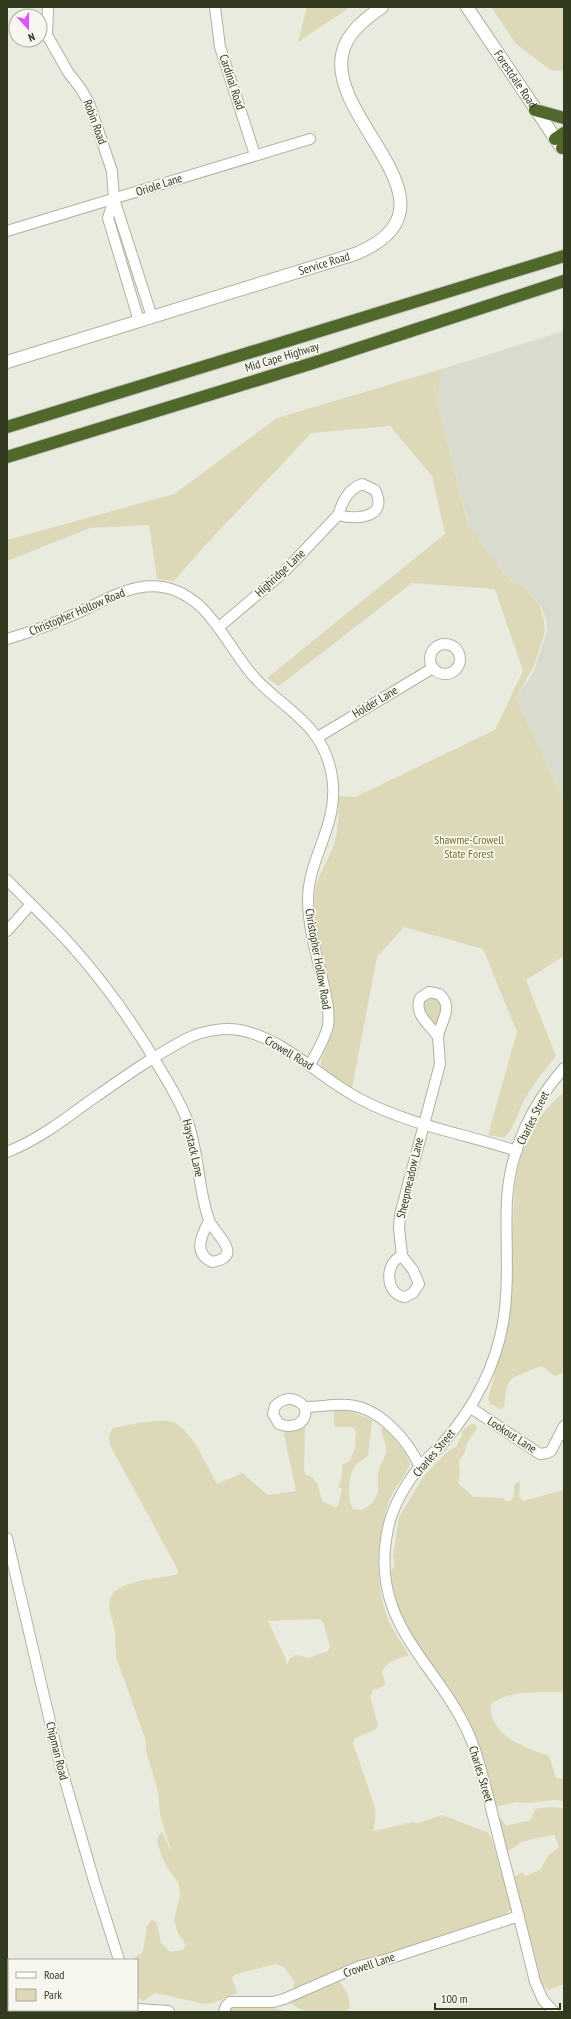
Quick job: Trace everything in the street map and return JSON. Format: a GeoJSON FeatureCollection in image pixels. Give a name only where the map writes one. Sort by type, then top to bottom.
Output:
{"type":"FeatureCollection","features":[{"type":"Feature","properties":{"kind":"highway"},"geometry":{"type":"LineString","coordinates":[[535,110],[564,118]]}},
{"type":"Feature","properties":{"kind":"highway","name":"Mid Cape Highway"},"geometry":{"type":"LineString","coordinates":[[7,427],[191,369],[564,256]]}},
{"type":"Feature","properties":{"kind":"highway","name":"Mid Cape Highway"},"geometry":{"type":"LineString","coordinates":[[7,457],[313,363],[564,281]]}},
{"type":"Feature","properties":{"kind":"street","name":"Robin Road"},"geometry":{"type":"LineString","coordinates":[[48,7],[47,35],[68,72],[81,89],[89,103],[112,171],[114,199],[152,317]]}},
{"type":"Feature","properties":{"kind":"street","name":"Cardinal Road"},"geometry":{"type":"LineString","coordinates":[[215,7],[220,47],[256,155]]}},
{"type":"Feature","properties":{"kind":"street","name":"Service Road"},"geometry":{"type":"LineString","coordinates":[[7,362],[355,254],[380,242],[391,232],[400,214],[399,192],[387,166],[351,99],[343,79],[341,63],[344,47],[353,32],[362,22],[382,7]]}},
{"type":"Feature","properties":{"kind":"street","name":"Forestdale Road"},"geometry":{"type":"LineString","coordinates":[[467,7],[535,110],[562,144]]}},
{"type":"Feature","properties":{"kind":"street","name":"Oriole Lane"},"geometry":{"type":"LineString","coordinates":[[7,231],[310,139]]}},
{"type":"Feature","properties":{"kind":"street","name":"Robin Road"},"geometry":{"type":"LineString","coordinates":[[114,199],[108,218],[139,322]]}},
{"type":"Feature","properties":{"kind":"street","name":"Highridge Lane"},"geometry":{"type":"LineString","coordinates":[[219,627],[283,573],[338,515]]}},
{"type":"Feature","properties":{"kind":"street","name":"Christopher Hollow Road"},"geometry":{"type":"LineString","coordinates":[[7,639],[34,632],[123,591],[145,586],[168,589],[184,595],[199,606],[219,627],[235,654],[256,679],[295,712],[318,737],[326,755],[332,776],[333,798],[329,827],[313,871],[308,898],[316,952],[328,1007],[328,1023],[326,1032],[310,1065]]}},
{"type":"Feature","properties":{"kind":"street","name":"Holder Lane"},"geometry":{"type":"LineString","coordinates":[[318,737],[433,668]]}},
{"type":"Feature","properties":{"kind":"street"},"geometry":{"type":"LineString","coordinates":[[7,880],[71,945],[111,994],[154,1058]]}},
{"type":"Feature","properties":{"kind":"street"},"geometry":{"type":"LineString","coordinates":[[7,931],[31,904]]}},
{"type":"Feature","properties":{"kind":"street","name":"Crowell Road"},"geometry":{"type":"LineString","coordinates":[[7,1152],[20,1147],[53,1128],[154,1058],[187,1039],[204,1032],[231,1029],[246,1031],[269,1039],[363,1101],[422,1124],[482,1139],[517,1151]]}},
{"type":"Feature","properties":{"kind":"street","name":"Sheepmeadow Lane"},"geometry":{"type":"LineString","coordinates":[[402,1256],[399,1228],[400,1215],[422,1124],[440,1064],[438,1038]]}},
{"type":"Feature","properties":{"kind":"street","name":"Haystack Lane"},"geometry":{"type":"LineString","coordinates":[[154,1058],[187,1120],[209,1221]]}},
{"type":"Feature","properties":{"kind":"street","name":"Charles Street"},"geometry":{"type":"LineString","coordinates":[[554,2012],[543,2000],[535,1982],[474,1748],[455,1709],[416,1654],[399,1625],[390,1599],[385,1575],[385,1557],[390,1521],[405,1488],[420,1467],[443,1443],[471,1408],[482,1388],[495,1358],[503,1324],[507,1249],[507,1200],[510,1176],[524,1131],[551,1083],[564,1068]]}},
{"type":"Feature","properties":{"kind":"street"},"geometry":{"type":"LineString","coordinates":[[305,1407],[350,1405],[374,1414],[401,1438],[415,1456],[420,1467]]}},
{"type":"Feature","properties":{"kind":"street","name":"Lookout Lane"},"geometry":{"type":"LineString","coordinates":[[471,1408],[540,1454],[547,1453],[550,1450],[564,1426]]}},
{"type":"Feature","properties":{"kind":"street","name":"Chipman Road"},"geometry":{"type":"LineString","coordinates":[[7,1538],[59,1760],[94,1881],[119,1959]]}},
{"type":"Feature","properties":{"kind":"street","name":"Crowell Lane"},"geometry":{"type":"LineString","coordinates":[[224,2012],[226,2006],[230,2002],[273,2002],[284,1999],[360,1966],[388,1959],[519,1916]]}},
{"type":"Feature","properties":{"kind":"street"},"geometry":{"type":"LineString","coordinates":[[138,2010],[168,2012]]}},
{"type":"Feature","properties":{"kind":"shaded area"},"geometry":{"type":"Polygon","coordinates":[[[564,331],[564,801],[516,698],[534,671],[547,631],[546,619],[541,606],[524,587],[513,583],[484,550],[469,526],[437,402],[442,369],[564,331]]]}},
{"type":"Feature","properties":{"kind":"green space"},"geometry":{"type":"Polygon","coordinates":[[[307,7],[350,7],[298,42],[307,7]]]}},
{"type":"Feature","properties":{"kind":"green space"},"geometry":{"type":"Polygon","coordinates":[[[491,7],[564,7],[564,71],[551,70],[516,44],[491,7]]]}},
{"type":"Feature","properties":{"kind":"green space","name":"Shawme-Crowell State Forest"},"geometry":{"type":"Polygon","coordinates":[[[442,369],[437,402],[468,524],[485,550],[512,583],[523,586],[539,604],[544,620],[545,632],[534,666],[516,698],[564,801],[564,956],[526,980],[556,1056],[532,1088],[509,1133],[503,1138],[488,1135],[517,1032],[483,949],[404,927],[377,957],[352,1088],[321,1067],[322,1056],[332,1035],[334,1008],[317,925],[315,892],[320,874],[331,853],[335,841],[338,822],[338,796],[355,797],[495,730],[523,671],[495,589],[412,583],[279,686],[267,678],[445,534],[432,476],[390,426],[311,433],[207,543],[174,581],[157,579],[149,525],[90,528],[7,561],[7,540],[174,494],[277,418],[442,369]]]}},
{"type":"Feature","properties":{"kind":"green space"},"geometry":{"type":"Polygon","coordinates":[[[434,995],[444,1006],[436,1026],[426,1016],[421,1002],[434,995]]]}},
{"type":"Feature","properties":{"kind":"green space"},"geometry":{"type":"Polygon","coordinates":[[[564,1092],[564,1372],[555,1376],[541,1366],[514,1378],[509,1382],[507,1387],[504,1408],[500,1409],[494,1405],[491,1405],[488,1399],[507,1328],[515,1185],[518,1170],[521,1156],[530,1133],[543,1113],[564,1092]]]}},
{"type":"Feature","properties":{"kind":"green space"},"geometry":{"type":"Polygon","coordinates":[[[337,1409],[348,1410],[372,1420],[368,1456],[356,1465],[351,1476],[349,1494],[353,1509],[362,1510],[373,1503],[378,1492],[378,1472],[386,1453],[386,1446],[381,1430],[383,1428],[405,1452],[410,1464],[389,1501],[381,1530],[378,1560],[380,1590],[383,1605],[390,1624],[408,1656],[393,1661],[386,1666],[382,1672],[385,1683],[384,1686],[373,1690],[370,1696],[378,1725],[375,1730],[355,1738],[353,1743],[375,1808],[373,1831],[413,1822],[418,1823],[442,1815],[487,1832],[491,1837],[512,1909],[503,1916],[295,1990],[293,1986],[295,1982],[284,1967],[275,1964],[234,1975],[232,1979],[237,1993],[213,2003],[205,2004],[155,1993],[143,2001],[138,1998],[138,1959],[132,1959],[143,1952],[147,1926],[152,1919],[157,1923],[161,1943],[170,1952],[183,1950],[186,1945],[178,1933],[174,1920],[180,1895],[179,1884],[167,1867],[157,1842],[159,1835],[162,1832],[172,1853],[160,1815],[158,1792],[146,1751],[146,1741],[116,1657],[115,1632],[109,1607],[110,1598],[114,1592],[123,1586],[143,1580],[176,1575],[178,1570],[111,1447],[109,1435],[113,1428],[133,1424],[161,1421],[176,1423],[197,1446],[217,1484],[242,1473],[268,1495],[296,1491],[284,1434],[287,1430],[302,1424],[305,1427],[304,1470],[306,1475],[312,1477],[318,1485],[322,1501],[335,1507],[338,1506],[342,1490],[340,1487],[338,1488],[342,1476],[342,1465],[350,1461],[355,1447],[356,1431],[352,1427],[336,1427],[334,1425],[334,1411],[337,1409]],[[320,1619],[268,1621],[285,1657],[287,1665],[290,1659],[295,1655],[309,1658],[328,1651],[330,1647],[323,1622],[320,1619]]]}},
{"type":"Feature","properties":{"kind":"green space"},"geometry":{"type":"Polygon","coordinates":[[[471,1424],[475,1424],[477,1428],[459,1461],[460,1475],[458,1483],[474,1497],[502,1498],[506,1501],[510,1501],[514,1496],[514,1485],[519,1481],[519,1496],[523,1501],[564,1490],[564,1692],[536,1692],[507,1696],[491,1704],[491,1715],[495,1724],[510,1739],[549,1756],[556,1778],[564,1779],[564,1801],[553,1800],[529,1803],[517,1802],[494,1807],[477,1746],[456,1700],[409,1636],[393,1599],[391,1571],[395,1565],[393,1556],[399,1517],[423,1477],[446,1453],[457,1446],[462,1436],[462,1431],[471,1424]]]}},
{"type":"Feature","properties":{"kind":"green space"},"geometry":{"type":"Polygon","coordinates":[[[551,1807],[564,1808],[564,1984],[549,1990],[543,1986],[540,1980],[514,1877],[522,1872],[526,1876],[540,1870],[549,1855],[559,1847],[554,1835],[522,1842],[506,1851],[498,1820],[501,1818],[506,1826],[531,1820],[535,1809],[551,1807]]]}},
{"type":"Feature","properties":{"kind":"green space"},"geometry":{"type":"Polygon","coordinates":[[[338,1979],[348,1994],[350,2007],[345,2012],[307,2012],[291,2004],[290,2001],[338,1979]]]}},
{"type":"Feature","properties":{"kind":"green space"},"geometry":{"type":"Polygon","coordinates":[[[233,2006],[273,2008],[289,2012],[228,2012],[233,2006]]]}}]}
